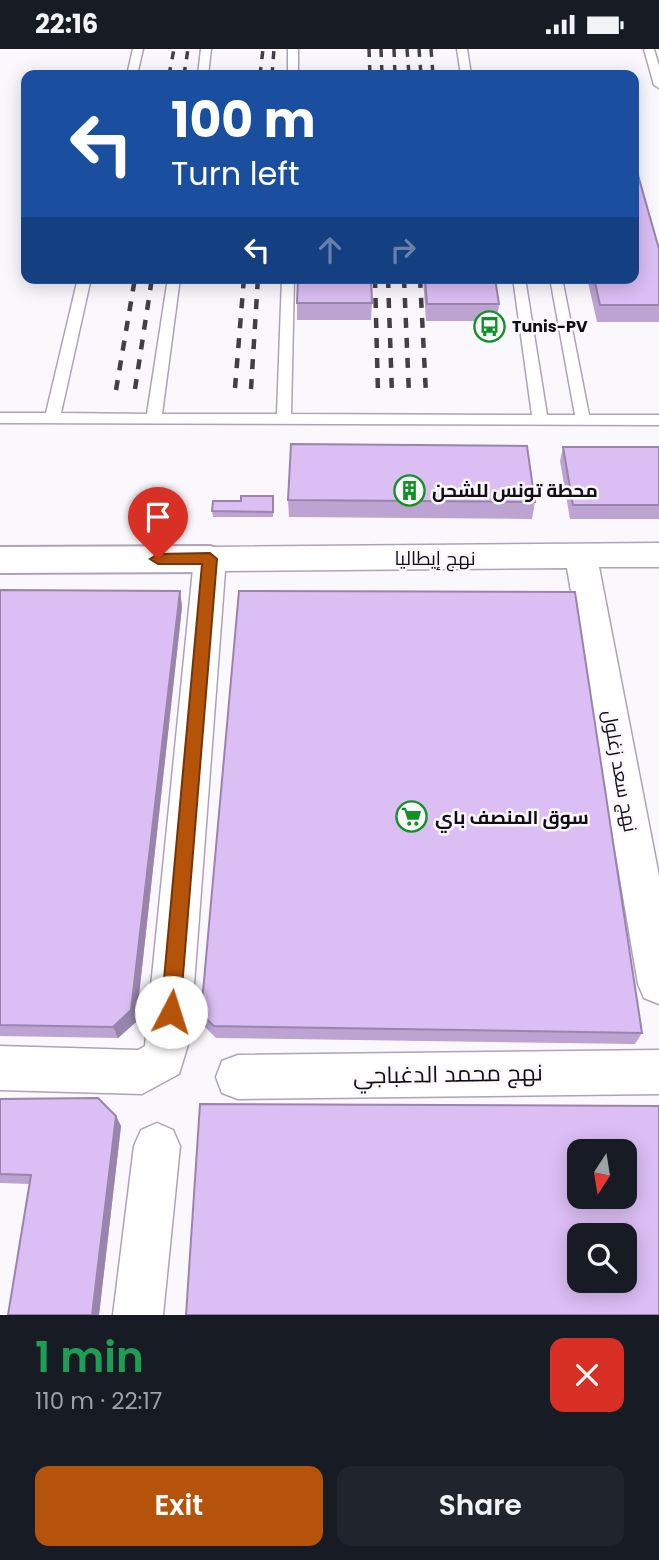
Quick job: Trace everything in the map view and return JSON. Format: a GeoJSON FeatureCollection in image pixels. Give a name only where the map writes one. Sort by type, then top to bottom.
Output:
{"type":"FeatureCollection","features":[{"type":"Feature","properties":{"kind":"highway"},"geometry":{"type":"LineString","coordinates":[[0,560],[210,559]]}},
{"type":"Feature","properties":{"kind":"street","name":"نهج إيطاليا"},"geometry":{"type":"LineString","coordinates":[[210,559],[659,555]]}},
{"type":"Feature","properties":{"kind":"street","name":"نهج سعد زغلول"},"geometry":{"type":"LineString","coordinates":[[581,557],[659,984]]}},
{"type":"Feature","properties":{"kind":"street"},"geometry":{"type":"LineString","coordinates":[[0,1068],[142,1072],[164,1059],[168,1038],[188,728],[210,559]]}},
{"type":"Feature","properties":{"kind":"street","name":"نهج محمد الدغباجي"},"geometry":{"type":"LineString","coordinates":[[237,1077],[659,1072]]}},
{"type":"Feature","properties":{"kind":"street"},"geometry":{"type":"LineString","coordinates":[[138,1315],[157,1146]]}},
{"type":"Feature","properties":{"kind":"lane"},"geometry":{"type":"LineString","coordinates":[[133,70],[138,49]]}},
{"type":"Feature","properties":{"kind":"lane"},"geometry":{"type":"LineString","coordinates":[[204,70],[206,49]]}},
{"type":"Feature","properties":{"kind":"lane"},"geometry":{"type":"LineString","coordinates":[[293,49],[293,70]]}},
{"type":"Feature","properties":{"kind":"lane"},"geometry":{"type":"LineString","coordinates":[[462,49],[465,70]]}},
{"type":"Feature","properties":{"kind":"lane"},"geometry":{"type":"LineString","coordinates":[[649,49],[659,85]]}},
{"type":"Feature","properties":{"kind":"lane"},"geometry":{"type":"LineString","coordinates":[[53,416],[84,284]]}},
{"type":"Feature","properties":{"kind":"lane"},"geometry":{"type":"LineString","coordinates":[[154,417],[173,284]]}},
{"type":"Feature","properties":{"kind":"lane"},"geometry":{"type":"LineString","coordinates":[[284,418],[288,284]]}},
{"type":"Feature","properties":{"kind":"lane"},"geometry":{"type":"LineString","coordinates":[[520,284],[541,419]]}},
{"type":"Feature","properties":{"kind":"lane"},"geometry":{"type":"LineString","coordinates":[[557,284],[583,420]]}},
{"type":"Feature","properties":{"kind":"lane"},"geometry":{"type":"LineString","coordinates":[[0,418],[53,416],[659,420]]}},
{"type":"Feature","properties":{"kind":"building"},"geometry":{"type":"Polygon","coordinates":[[[639,179],[659,249],[659,305],[600,305],[595,284],[639,284],[639,179]]]}},
{"type":"Feature","properties":{"kind":"building"},"geometry":{"type":"Polygon","coordinates":[[[298,284],[371,284],[372,303],[297,303],[298,284]]]}},
{"type":"Feature","properties":{"kind":"building"},"geometry":{"type":"Polygon","coordinates":[[[425,284],[496,284],[499,304],[427,304],[425,284]]]}},
{"type":"Feature","properties":{"kind":"building","name":"محطة تونس للشحن"},"geometry":{"type":"Polygon","coordinates":[[[291,444],[527,446],[535,502],[288,500],[291,444]]]}},
{"type":"Feature","properties":{"kind":"building"},"geometry":{"type":"Polygon","coordinates":[[[563,447],[659,447],[659,505],[573,505],[563,447]]]}},
{"type":"Feature","properties":{"kind":"building"},"geometry":{"type":"Polygon","coordinates":[[[241,496],[273,496],[273,512],[212,511],[213,501],[241,501],[241,496]]]}},
{"type":"Feature","properties":{"kind":"building"},"geometry":{"type":"Polygon","coordinates":[[[0,590],[180,591],[131,1010],[113,1027],[0,1025],[0,590]]]}},
{"type":"Feature","properties":{"kind":"building","name":"سوق المنصف باي"},"geometry":{"type":"Polygon","coordinates":[[[239,591],[575,592],[642,1033],[214,1026],[201,1014],[239,591]]]}},
{"type":"Feature","properties":{"kind":"building"},"geometry":{"type":"Polygon","coordinates":[[[98,1098],[116,1116],[92,1315],[8,1315],[31,1175],[0,1174],[0,1099],[98,1098]]]}},
{"type":"Feature","properties":{"kind":"building"},"geometry":{"type":"Polygon","coordinates":[[[200,1104],[659,1106],[659,1315],[186,1315],[200,1104]]]}},
{"type":"Feature","properties":{"kind":"railway"},"geometry":{"type":"LineString","coordinates":[[170,70],[174,49]]}},
{"type":"Feature","properties":{"kind":"railway"},"geometry":{"type":"LineString","coordinates":[[185,70],[188,49]]}},
{"type":"Feature","properties":{"kind":"railway"},"geometry":{"type":"LineString","coordinates":[[261,70],[263,49]]}},
{"type":"Feature","properties":{"kind":"railway"},"geometry":{"type":"LineString","coordinates":[[272,70],[274,49]]}},
{"type":"Feature","properties":{"kind":"railway"},"geometry":{"type":"LineString","coordinates":[[369,49],[370,70]]}},
{"type":"Feature","properties":{"kind":"railway"},"geometry":{"type":"LineString","coordinates":[[381,49],[382,70]]}},
{"type":"Feature","properties":{"kind":"railway"},"geometry":{"type":"LineString","coordinates":[[394,49],[395,70]]}},
{"type":"Feature","properties":{"kind":"railway"},"geometry":{"type":"LineString","coordinates":[[407,49],[409,70]]}},
{"type":"Feature","properties":{"kind":"railway"},"geometry":{"type":"LineString","coordinates":[[419,49],[421,70]]}},
{"type":"Feature","properties":{"kind":"railway"},"geometry":{"type":"LineString","coordinates":[[431,49],[433,70]]}},
{"type":"Feature","properties":{"kind":"railway"},"geometry":{"type":"LineString","coordinates":[[116,390],[134,284]]}},
{"type":"Feature","properties":{"kind":"railway"},"geometry":{"type":"LineString","coordinates":[[135,389],[151,284]]}},
{"type":"Feature","properties":{"kind":"railway"},"geometry":{"type":"LineString","coordinates":[[235,388],[244,284]]}},
{"type":"Feature","properties":{"kind":"railway"},"geometry":{"type":"LineString","coordinates":[[251,389],[258,284]]}},
{"type":"Feature","properties":{"kind":"railway"},"geometry":{"type":"LineString","coordinates":[[375,284],[378,393]]}},
{"type":"Feature","properties":{"kind":"railway"},"geometry":{"type":"LineString","coordinates":[[388,284],[392,394]]}},
{"type":"Feature","properties":{"kind":"railway"},"geometry":{"type":"LineString","coordinates":[[404,284],[409,394]]}},
{"type":"Feature","properties":{"kind":"railway"},"geometry":{"type":"LineString","coordinates":[[420,284],[426,394]]}},
{"type":"Feature","properties":{"kind":"place","name":"Tunis-PV"},"geometry":{"type":"Point","coordinates":[489,326]}},
{"type":"Feature","properties":{"kind":"place","name":"محطة تونس للشحن"},"geometry":{"type":"Point","coordinates":[409,490]}},
{"type":"Feature","properties":{"kind":"place","name":"سوق المنصف باي"},"geometry":{"type":"Point","coordinates":[412,817]}},
{"type":"Feature","properties":{"kind":"route"},"geometry":{"type":"LineString","coordinates":[[158,559],[210,559],[171,1012]]}}]}
